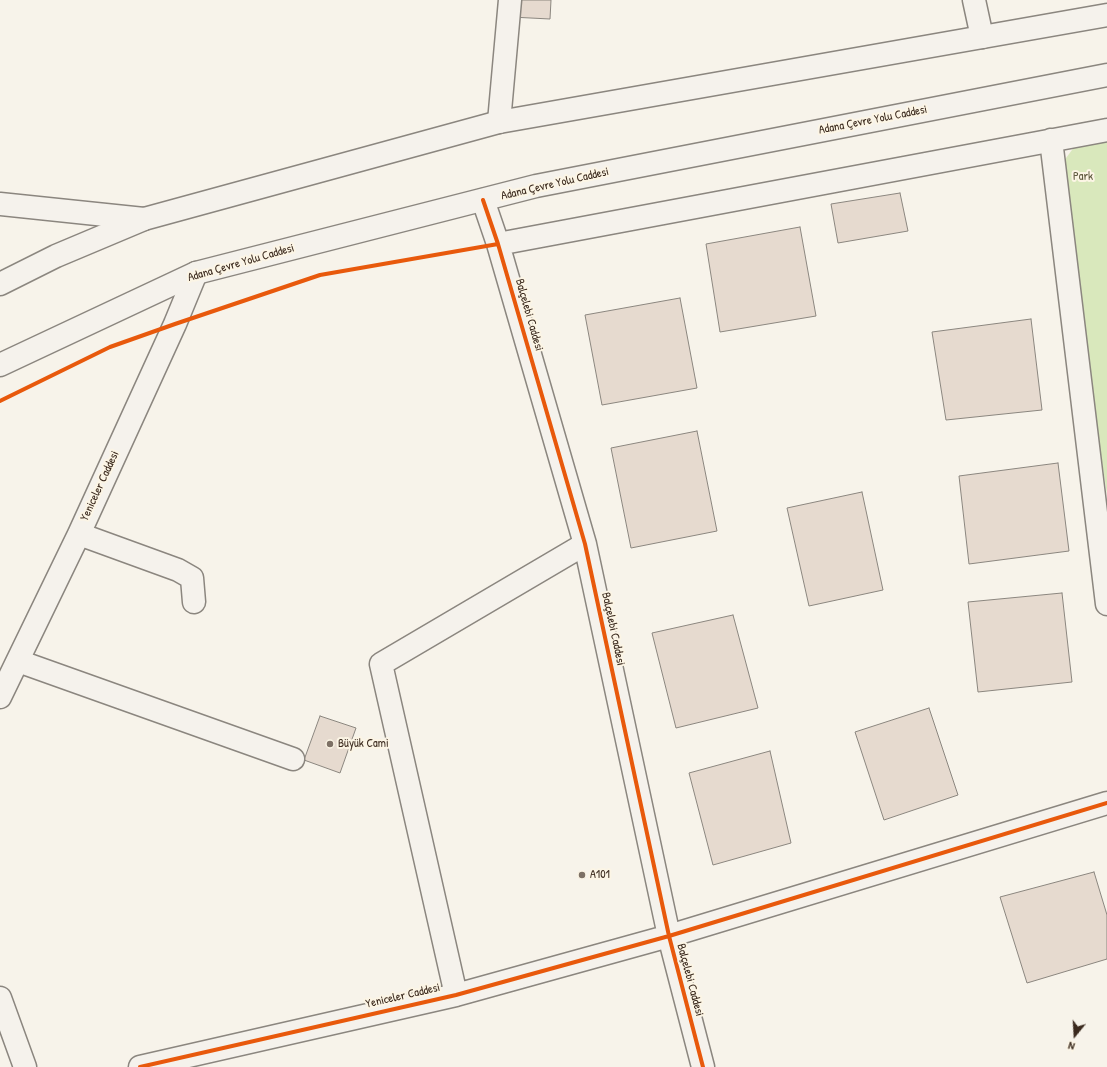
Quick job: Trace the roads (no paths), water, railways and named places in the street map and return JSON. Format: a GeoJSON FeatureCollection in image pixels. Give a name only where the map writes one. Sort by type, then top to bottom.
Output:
{"type":"FeatureCollection","features":[{"type":"Feature","properties":{"kind":"main road"},"geometry":{"type":"LineString","coordinates":[[499,122],[510,0]]}},
{"type":"Feature","properties":{"kind":"main road"},"geometry":{"type":"LineString","coordinates":[[974,0],[982,37]]}},
{"type":"Feature","properties":{"kind":"main road"},"geometry":{"type":"LineString","coordinates":[[0,284],[56,256],[144,219],[499,122],[1107,15]]}},
{"type":"Feature","properties":{"kind":"main road","name":"Adana Çevre Yolu Caddesi"},"geometry":{"type":"LineString","coordinates":[[0,365],[196,273],[536,186],[879,118],[1107,75]]}},
{"type":"Feature","properties":{"kind":"main road"},"geometry":{"type":"LineString","coordinates":[[498,244],[1107,130]]}},
{"type":"Feature","properties":{"kind":"main road"},"geometry":{"type":"LineString","coordinates":[[1052,140],[1107,604]]}},
{"type":"Feature","properties":{"kind":"main road","name":"Balçelebi Caddesi"},"geometry":{"type":"LineString","coordinates":[[483,200],[498,244],[585,544],[669,936],[703,1067]]}},
{"type":"Feature","properties":{"kind":"main road"},"geometry":{"type":"LineString","coordinates":[[0,204],[144,219]]}},
{"type":"Feature","properties":{"kind":"main road","name":"Yeniceler Caddesi"},"geometry":{"type":"LineString","coordinates":[[0,697],[79,534],[175,324],[196,273]]}},
{"type":"Feature","properties":{"kind":"main road"},"geometry":{"type":"LineString","coordinates":[[79,534],[178,570],[192,578],[194,602]]}},
{"type":"Feature","properties":{"kind":"main road"},"geometry":{"type":"LineString","coordinates":[[456,995],[381,664],[585,544]]}},
{"type":"Feature","properties":{"kind":"main road"},"geometry":{"type":"LineString","coordinates":[[18,661],[293,759]]}},
{"type":"Feature","properties":{"kind":"main road","name":"Yeniceler Caddesi"},"geometry":{"type":"LineString","coordinates":[[140,1067],[456,995],[669,936],[1107,802]]}},
{"type":"Feature","properties":{"kind":"main road"},"geometry":{"type":"LineString","coordinates":[[0,998],[25,1067]]}},
{"type":"Feature","properties":{"kind":"place","name":"Büyük Cami"},"geometry":{"type":"Point","coordinates":[330,744]}},
{"type":"Feature","properties":{"kind":"place","name":"A101"},"geometry":{"type":"Point","coordinates":[582,875]}},
{"type":"Feature","properties":{"kind":"park label","name":"Park"},"geometry":{"type":"Point","coordinates":[1083,177]}}]}
